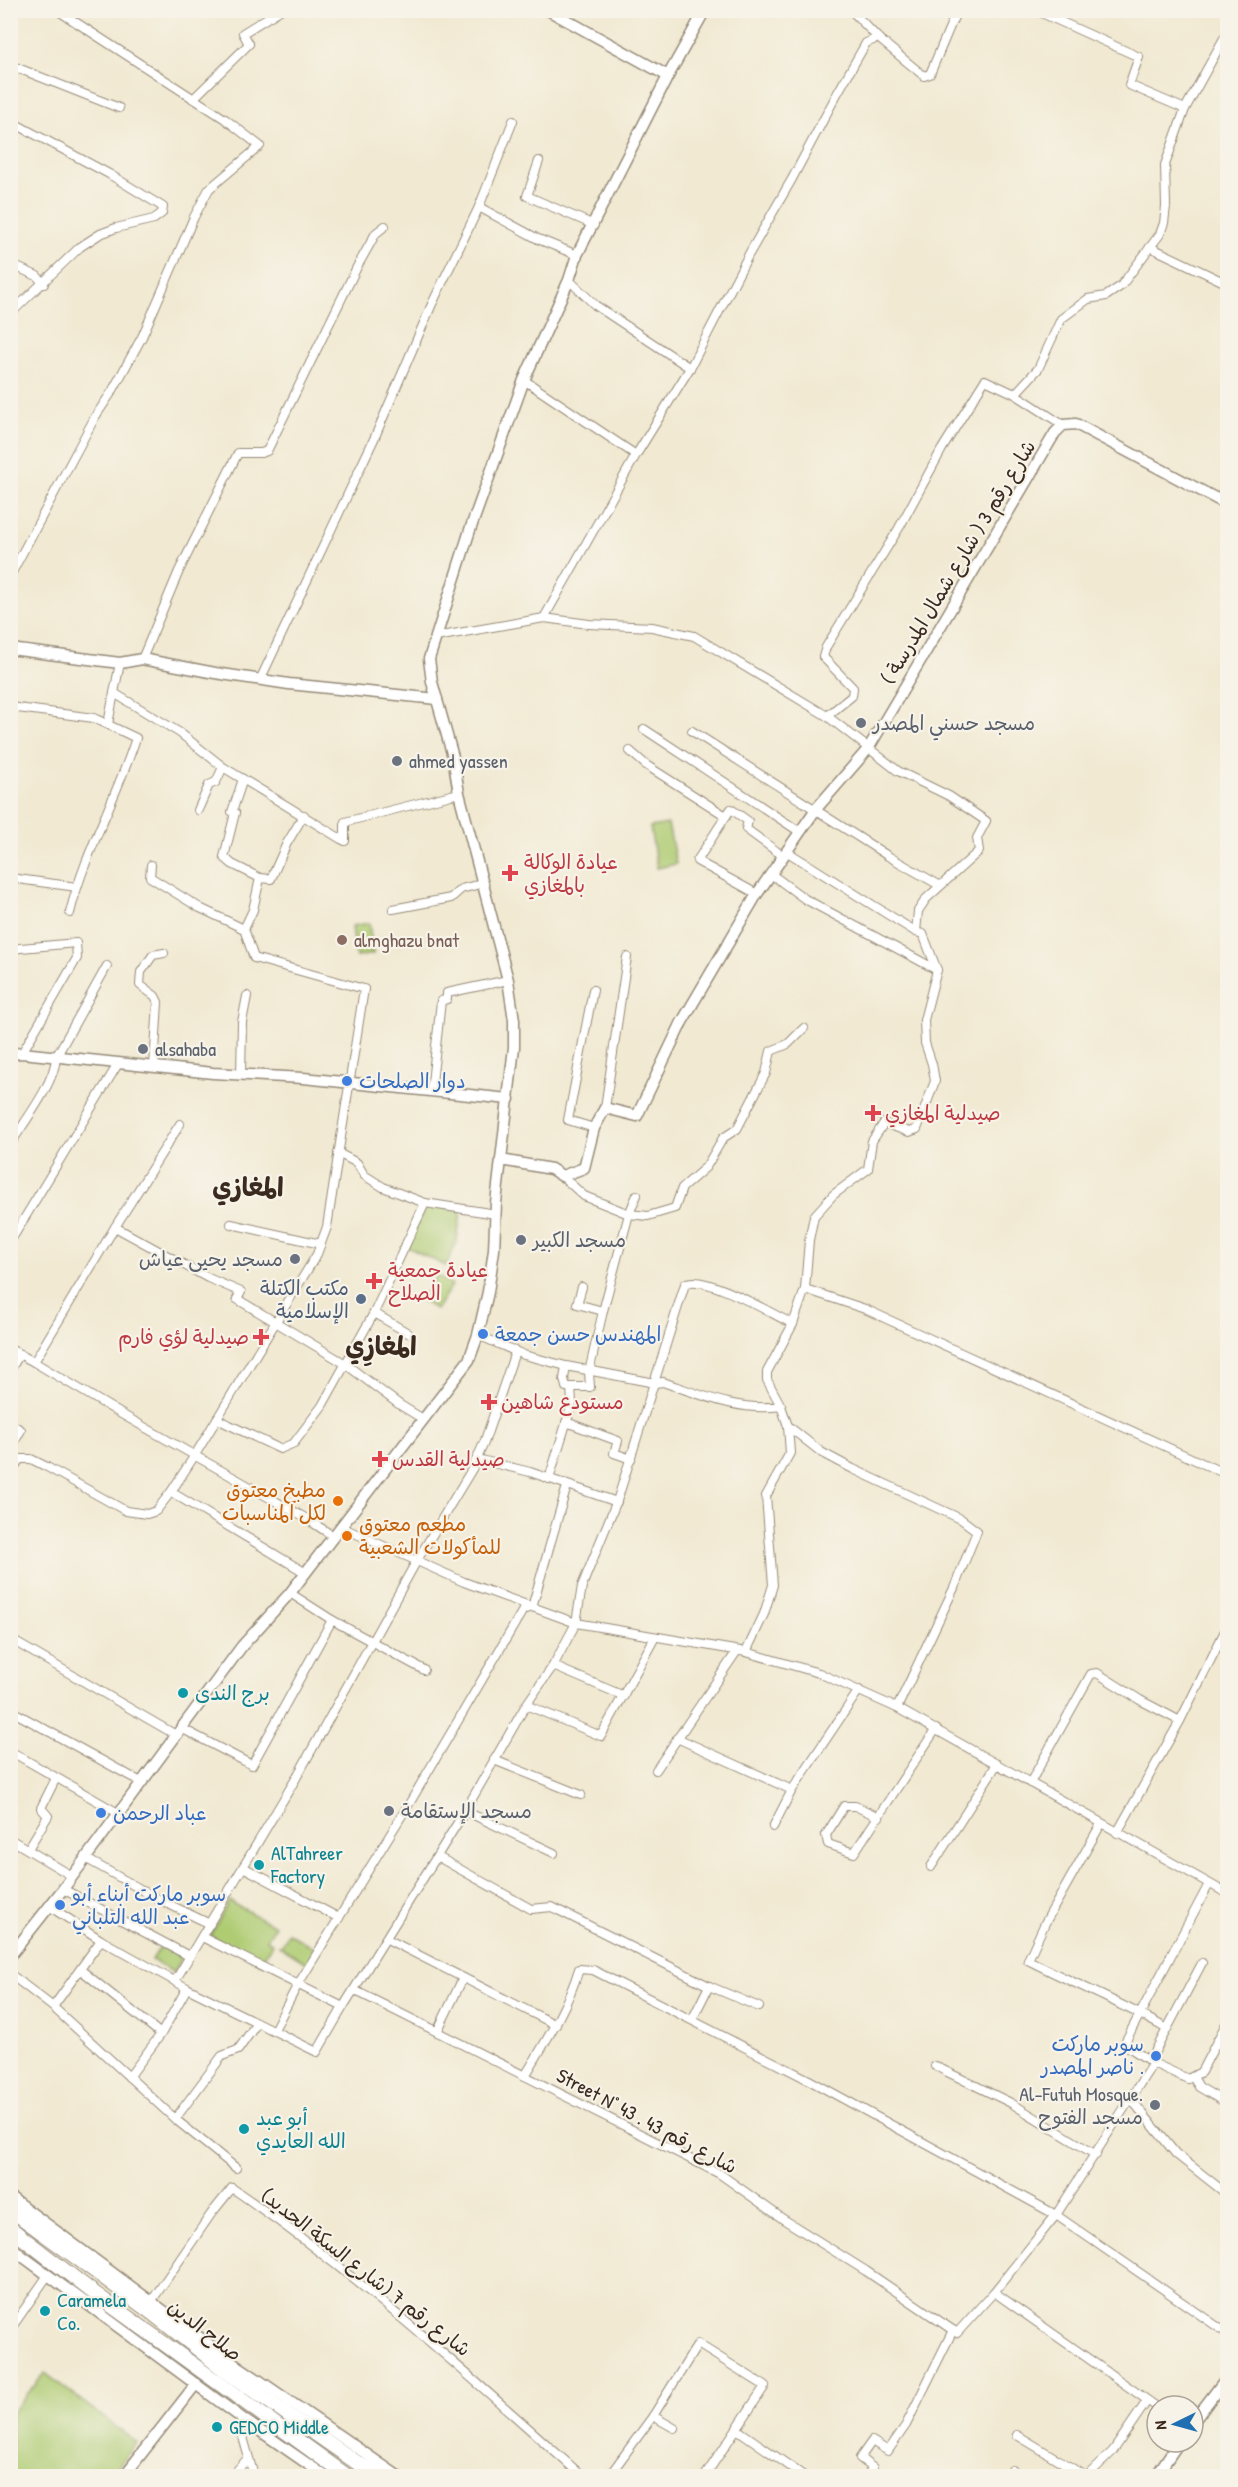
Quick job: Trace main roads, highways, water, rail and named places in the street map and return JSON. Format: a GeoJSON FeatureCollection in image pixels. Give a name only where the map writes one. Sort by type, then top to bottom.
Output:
{"type":"FeatureCollection","features":[{"type":"Feature","properties":{"kind":"highway","name":"صلاح الدين"},"geometry":{"type":"LineString","coordinates":[[10,2209],[42,2226],[218,2366],[310,2431],[387,2475]]}},
{"type":"Feature","properties":{"kind":"highway","name":"صلاح الدين"},"geometry":{"type":"LineString","coordinates":[[10,2229],[90,2290],[347,2476]]}},
{"type":"Feature","properties":{"kind":"highway"},"geometry":{"type":"LineString","coordinates":[[209,2377],[218,2366]]}},
{"type":"Feature","properties":{"kind":"place","name":"مسجد حسني المصدر"},"geometry":{"type":"Point","coordinates":[861,723]}},
{"type":"Feature","properties":{"kind":"place","name":"ahmed yassen"},"geometry":{"type":"Point","coordinates":[397,761]}},
{"type":"Feature","properties":{"kind":"place","name":"عيادة الوكالة بالمغازي"},"geometry":{"type":"Point","coordinates":[510,873]}},
{"type":"Feature","properties":{"kind":"place","name":"almghazu bnat"},"geometry":{"type":"Point","coordinates":[342,940]}},
{"type":"Feature","properties":{"kind":"place","name":"alsahaba"},"geometry":{"type":"Point","coordinates":[143,1049]}},
{"type":"Feature","properties":{"kind":"place","name":"دوار الصلحات"},"geometry":{"type":"Point","coordinates":[347,1081]}},
{"type":"Feature","properties":{"kind":"place","name":"صيدلية المغازي"},"geometry":{"type":"Point","coordinates":[873,1113]}},
{"type":"Feature","properties":{"kind":"place","name":"مسجد الكبير"},"geometry":{"type":"Point","coordinates":[521,1240]}},
{"type":"Feature","properties":{"kind":"place","name":"مسجد يحيى عياش"},"geometry":{"type":"Point","coordinates":[295,1259]}},
{"type":"Feature","properties":{"kind":"place","name":"عيادة جمعية الصلاح"},"geometry":{"type":"Point","coordinates":[374,1281]}},
{"type":"Feature","properties":{"kind":"place","name":"مكتب الكتلة الإسلامية"},"geometry":{"type":"Point","coordinates":[361,1299]}},
{"type":"Feature","properties":{"kind":"place","name":"المهندس حسن جمعة"},"geometry":{"type":"Point","coordinates":[483,1334]}},
{"type":"Feature","properties":{"kind":"place","name":"صيدلية لؤي فارم"},"geometry":{"type":"Point","coordinates":[261,1337]}},
{"type":"Feature","properties":{"kind":"place","name":"مستودع شاهين"},"geometry":{"type":"Point","coordinates":[489,1402]}},
{"type":"Feature","properties":{"kind":"place","name":"صيدلية القدس"},"geometry":{"type":"Point","coordinates":[380,1459]}},
{"type":"Feature","properties":{"kind":"place","name":"مطبخ معتوق لكل المناسبات"},"geometry":{"type":"Point","coordinates":[338,1501]}},
{"type":"Feature","properties":{"kind":"place","name":"مطعم معتوق للمأكولات الشعبية"},"geometry":{"type":"Point","coordinates":[347,1536]}},
{"type":"Feature","properties":{"kind":"place","name":"برج الندى"},"geometry":{"type":"Point","coordinates":[183,1693]}},
{"type":"Feature","properties":{"kind":"place","name":"مسجد الإستقامة"},"geometry":{"type":"Point","coordinates":[389,1811]}},
{"type":"Feature","properties":{"kind":"place","name":"عباد الرحمن"},"geometry":{"type":"Point","coordinates":[101,1813]}},
{"type":"Feature","properties":{"kind":"place","name":"AlTahreer Factory"},"geometry":{"type":"Point","coordinates":[259,1865]}},
{"type":"Feature","properties":{"kind":"place","name":"سوبر ماركت أبناء أبو عبد الله التلباني"},"geometry":{"type":"Point","coordinates":[60,1905]}},
{"type":"Feature","properties":{"kind":"place","name":"سوبر ماركت ناصر المصدر ."},"geometry":{"type":"Point","coordinates":[1156,2056]}},
{"type":"Feature","properties":{"kind":"place","name":"Al-Futuh Mosque. مسجد الفتوح"},"geometry":{"type":"Point","coordinates":[1155,2105]}},
{"type":"Feature","properties":{"kind":"place","name":"أبو عبد الله العايدي"},"geometry":{"type":"Point","coordinates":[244,2129]}},
{"type":"Feature","properties":{"kind":"place","name":"Caramela Co."},"geometry":{"type":"Point","coordinates":[45,2311]}},
{"type":"Feature","properties":{"kind":"place","name":"GEDCO Middle"},"geometry":{"type":"Point","coordinates":[217,2427]}},
{"type":"Feature","properties":{"kind":"district","name":"المغازي"},"geometry":{"type":"Point","coordinates":[248,1187]}},
{"type":"Feature","properties":{"kind":"district","name":"المغازِي"},"geometry":{"type":"Point","coordinates":[381,1346]}}]}
